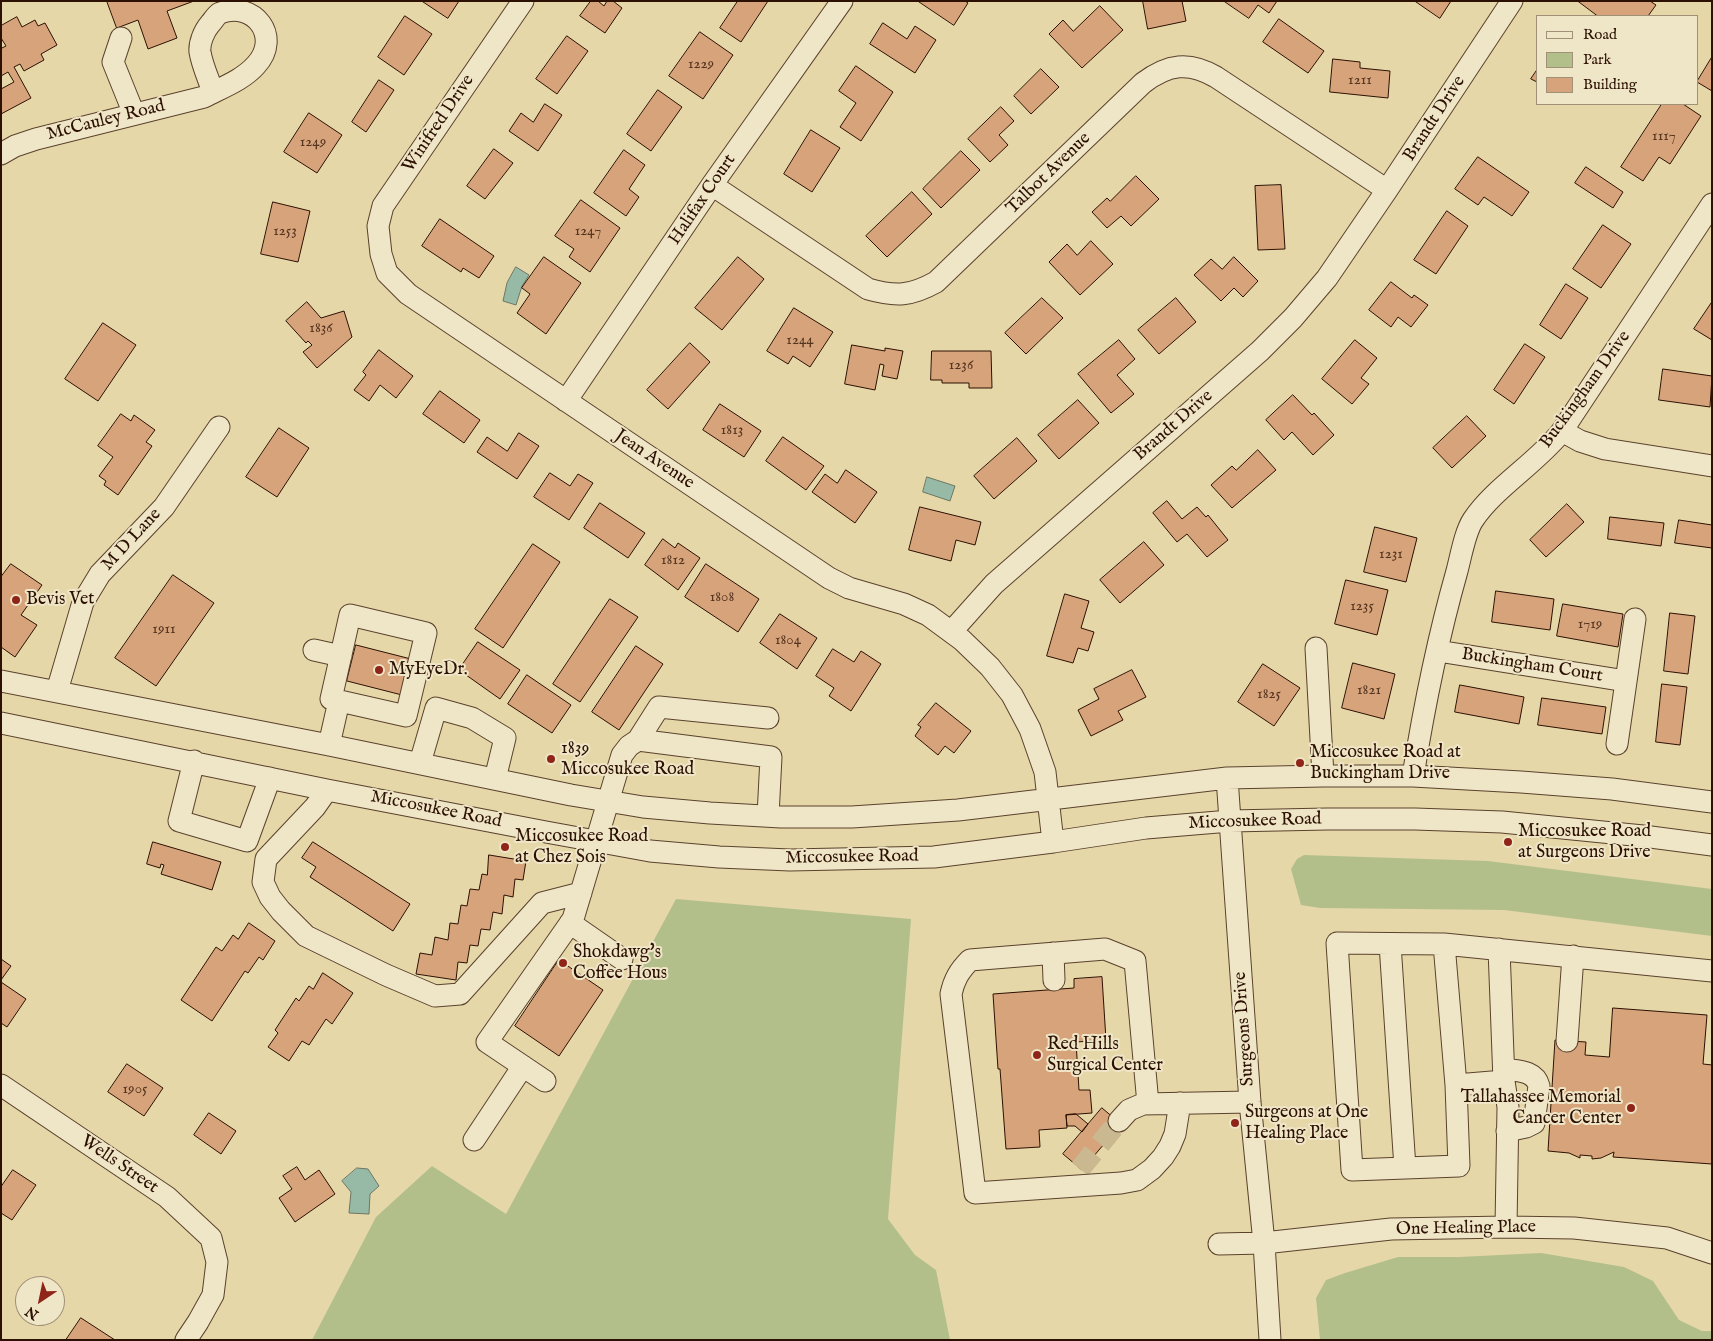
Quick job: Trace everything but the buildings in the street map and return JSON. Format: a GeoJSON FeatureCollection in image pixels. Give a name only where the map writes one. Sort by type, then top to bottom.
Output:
{"type":"FeatureCollection","features":[{"type":"Feature","properties":{"kind":"street","name":"Winifred Drive"},"geometry":{"type":"LineString","coordinates":[[381,254],[378,226],[384,206],[522,1]]}},
{"type":"Feature","properties":{"kind":"street","name":"Halifax Court"},"geometry":{"type":"LineString","coordinates":[[566,401],[712,185],[842,1]]}},
{"type":"Feature","properties":{"kind":"street","name":"Brandt Drive"},"geometry":{"type":"LineString","coordinates":[[952,631],[994,584],[1260,351],[1293,318],[1327,278],[1512,1]]}},
{"type":"Feature","properties":{"kind":"street"},"geometry":{"type":"LineString","coordinates":[[121,38],[113,62],[134,114]]}},
{"type":"Feature","properties":{"kind":"street","name":"Talbot Avenue"},"geometry":{"type":"LineString","coordinates":[[712,185],[868,289],[887,295],[904,295],[920,291],[936,282],[1143,84],[1162,71],[1186,66],[1203,70],[1216,77],[1387,190]]}},
{"type":"Feature","properties":{"kind":"street","name":"McCauley Road"},"geometry":{"type":"LineString","coordinates":[[2,153],[15,146],[36,139],[204,97],[213,92]]}},
{"type":"Feature","properties":{"kind":"street","name":"Buckingham Drive"},"geometry":{"type":"LineString","coordinates":[[1413,776],[1451,592],[1472,521],[1489,501],[1552,443],[1562,431],[1712,204]]}},
{"type":"Feature","properties":{"kind":"street","name":"Jean Avenue"},"geometry":{"type":"LineString","coordinates":[[381,254],[387,273],[408,294],[829,578],[849,588],[904,604],[928,615],[952,631]]}},
{"type":"Feature","properties":{"kind":"street","name":"M D Lane"},"geometry":{"type":"LineString","coordinates":[[56,691],[83,602],[100,574],[164,507],[219,427]]}},
{"type":"Feature","properties":{"kind":"street"},"geometry":{"type":"LineString","coordinates":[[1562,431],[1580,441],[1605,449],[1712,466]]}},
{"type":"Feature","properties":{"kind":"street"},"geometry":{"type":"LineString","coordinates":[[350,615],[426,633],[406,716],[339,701],[331,699],[350,615]]}},
{"type":"Feature","properties":{"kind":"street"},"geometry":{"type":"LineString","coordinates":[[1617,744],[1635,620]]}},
{"type":"Feature","properties":{"kind":"street"},"geometry":{"type":"LineString","coordinates":[[952,631],[990,667],[1012,695],[1030,729],[1045,772],[1053,842]]}},
{"type":"Feature","properties":{"kind":"street"},"geometry":{"type":"LineString","coordinates":[[1316,648],[1323,776]]}},
{"type":"Feature","properties":{"kind":"street"},"geometry":{"type":"LineString","coordinates":[[314,650],[341,656]]}},
{"type":"Feature","properties":{"kind":"street","name":"Buckingham Court"},"geometry":{"type":"LineString","coordinates":[[1438,651],[1626,681]]}},
{"type":"Feature","properties":{"kind":"street"},"geometry":{"type":"LineString","coordinates":[[1,681],[420,763],[571,795],[643,806],[710,813],[852,817],[958,810],[1227,778],[1323,776],[1413,776],[1612,789],[1712,802]]}},
{"type":"Feature","properties":{"kind":"street"},"geometry":{"type":"LineString","coordinates":[[329,745],[339,701]]}},
{"type":"Feature","properties":{"kind":"street"},"geometry":{"type":"LineString","coordinates":[[545,1081],[487,1042],[570,922],[581,894],[622,755],[629,746],[638,740],[659,707],[768,718]]}},
{"type":"Feature","properties":{"kind":"street"},"geometry":{"type":"LineString","coordinates":[[420,763],[436,708],[472,718],[505,738],[495,779]]}},
{"type":"Feature","properties":{"kind":"street","name":"Miccosukee Road"},"geometry":{"type":"LineString","coordinates":[[1,723],[194,761],[327,790],[650,851],[719,857],[790,860],[934,857],[1146,828],[1230,821],[1415,819],[1502,822],[1644,836],[1712,845]]}},
{"type":"Feature","properties":{"kind":"street"},"geometry":{"type":"LineString","coordinates":[[638,740],[771,757],[768,816]]}},
{"type":"Feature","properties":{"kind":"street"},"geometry":{"type":"LineString","coordinates":[[194,761],[179,821],[247,841],[270,778]]}},
{"type":"Feature","properties":{"kind":"street","name":"Surgeons Drive"},"geometry":{"type":"LineString","coordinates":[[1227,778],[1250,1102],[1264,1243],[1270,1340]]}},
{"type":"Feature","properties":{"kind":"street"},"geometry":{"type":"LineString","coordinates":[[327,790],[315,807],[266,859],[263,882],[270,897],[306,936],[386,976],[427,993],[435,996],[460,994],[542,903],[581,894]]}},
{"type":"Feature","properties":{"kind":"street"},"geometry":{"type":"LineString","coordinates":[[570,922],[622,959]]}},
{"type":"Feature","properties":{"kind":"street"},"geometry":{"type":"LineString","coordinates":[[1444,944],[1456,1085],[1459,1166],[1352,1170],[1337,943],[1444,944],[1712,971]]}},
{"type":"Feature","properties":{"kind":"street"},"geometry":{"type":"LineString","coordinates":[[1390,944],[1405,1168]]}},
{"type":"Feature","properties":{"kind":"street"},"geometry":{"type":"LineString","coordinates":[[1148,1104],[1135,961],[1104,949],[970,960],[959,972],[953,982],[951,994],[975,1193],[1121,1183],[1137,1180],[1152,1169],[1170,1146],[1175,1134],[1180,1103]]}},
{"type":"Feature","properties":{"kind":"street"},"geometry":{"type":"LineString","coordinates":[[1500,949],[1504,1075],[1508,1107],[1506,1227]]}},
{"type":"Feature","properties":{"kind":"street"},"geometry":{"type":"LineString","coordinates":[[1053,953],[1054,980]]}},
{"type":"Feature","properties":{"kind":"street"},"geometry":{"type":"LineString","coordinates":[[1567,1041],[1573,956]]}},
{"type":"Feature","properties":{"kind":"street"},"geometry":{"type":"LineString","coordinates":[[474,1140],[523,1066]]}},
{"type":"Feature","properties":{"kind":"street"},"geometry":{"type":"LineString","coordinates":[[1456,1085],[1504,1075],[1529,1073],[1537,1080],[1539,1086],[1534,1123],[1526,1127],[1507,1131]]}},
{"type":"Feature","properties":{"kind":"street","name":"Wells Street"},"geometry":{"type":"LineString","coordinates":[[1,1085],[167,1197],[211,1238],[217,1262],[212,1295],[186,1340]]}},
{"type":"Feature","properties":{"kind":"street"},"geometry":{"type":"LineString","coordinates":[[1119,1121],[1129,1110],[1143,1104],[1250,1102]]}},
{"type":"Feature","properties":{"kind":"street"},"geometry":{"type":"LineString","coordinates":[[1065,1187],[1080,1169]]}},
{"type":"Feature","properties":{"kind":"street","name":"One Healing Place"},"geometry":{"type":"LineString","coordinates":[[1219,1244],[1264,1243],[1391,1229],[1574,1228],[1667,1238],[1712,1253]]}},
{"type":"Feature","properties":{"kind":"green space"},"geometry":{"type":"Polygon","coordinates":[[[1304,855],[1488,861],[1712,889],[1712,936],[1504,910],[1320,908],[1301,905],[1291,869],[1297,859],[1304,855]]]}},
{"type":"Feature","properties":{"kind":"green space"},"geometry":{"type":"Polygon","coordinates":[[[676,899],[911,919],[888,1219],[915,1255],[936,1270],[950,1340],[312,1340],[376,1217],[432,1166],[506,1214],[676,899]]]}},
{"type":"Feature","properties":{"kind":"green space"},"geometry":{"type":"Polygon","coordinates":[[[1541,1253],[1624,1267],[1653,1281],[1679,1320],[1702,1331],[1712,1331],[1712,1340],[1320,1340],[1316,1298],[1326,1280],[1398,1257],[1459,1257],[1541,1253]]]}},
{"type":"Feature","properties":{"kind":"shaded area"},"geometry":{"type":"Polygon","coordinates":[[[516,267],[529,275],[522,286],[516,305],[503,301],[507,283],[516,267]]]}},
{"type":"Feature","properties":{"kind":"shaded area"},"geometry":{"type":"Polygon","coordinates":[[[927,477],[955,486],[950,501],[923,492],[927,477]]]}},
{"type":"Feature","properties":{"kind":"shaded area"},"geometry":{"type":"Polygon","coordinates":[[[357,1168],[368,1169],[379,1186],[370,1194],[369,1214],[349,1213],[351,1192],[342,1181],[357,1168]]]}},
{"type":"Feature","properties":{"kind":"tunnel"},"geometry":{"type":"LineString","coordinates":[[1080,1169],[1119,1121]]}},
{"type":"Feature","properties":{"kind":"place","name":"Bevis Vet"},"geometry":{"type":"Point","coordinates":[16,600]}},
{"type":"Feature","properties":{"kind":"place","name":"MyEyeDr."},"geometry":{"type":"Point","coordinates":[379,670]}},
{"type":"Feature","properties":{"kind":"place","name":"1839 Miccosukee Road"},"geometry":{"type":"Point","coordinates":[551,759]}},
{"type":"Feature","properties":{"kind":"place","name":"Miccosukee Road at Buckingham Drive"},"geometry":{"type":"Point","coordinates":[1300,763]}},
{"type":"Feature","properties":{"kind":"place","name":"Miccosukee Road at Surgeons Drive"},"geometry":{"type":"Point","coordinates":[1508,842]}},
{"type":"Feature","properties":{"kind":"place","name":"Miccosukee Road at Chez Sois"},"geometry":{"type":"Point","coordinates":[505,847]}},
{"type":"Feature","properties":{"kind":"place","name":"Shokdawg's Coffee Hous"},"geometry":{"type":"Point","coordinates":[563,963]}},
{"type":"Feature","properties":{"kind":"place","name":"Red Hills Surgical Center"},"geometry":{"type":"Point","coordinates":[1037,1055]}},
{"type":"Feature","properties":{"kind":"place","name":"Tallahassee Memorial Cancer Center"},"geometry":{"type":"Point","coordinates":[1631,1108]}},
{"type":"Feature","properties":{"kind":"place","name":"Surgeons at One Healing Place"},"geometry":{"type":"Point","coordinates":[1235,1123]}}]}
